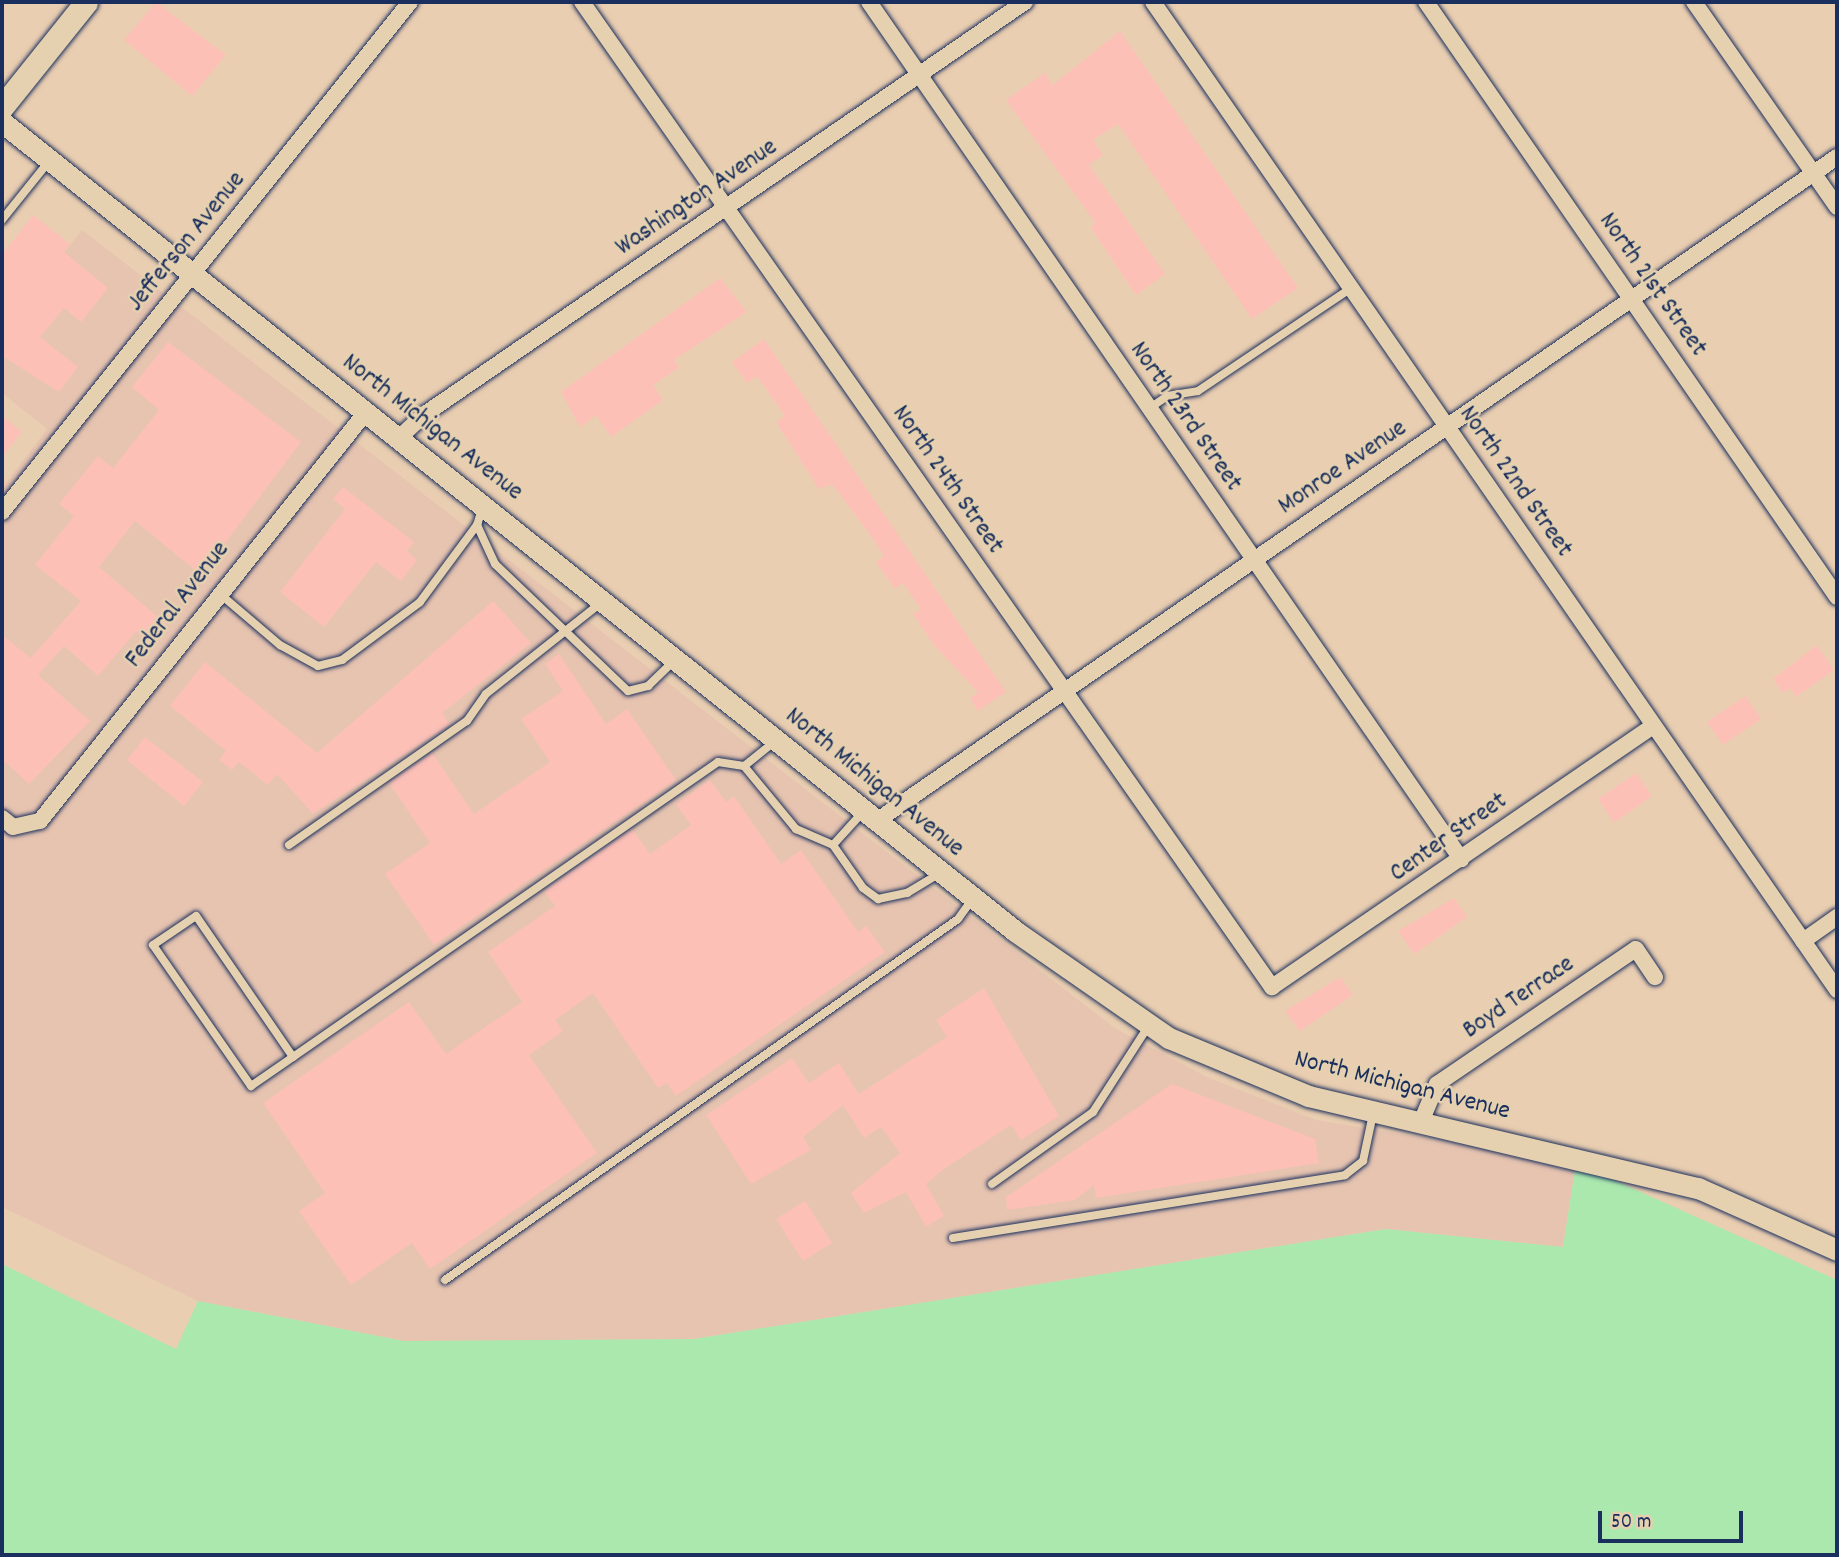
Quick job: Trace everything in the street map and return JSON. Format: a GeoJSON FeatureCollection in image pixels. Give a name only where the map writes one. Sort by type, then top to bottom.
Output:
{"type":"FeatureCollection","features":[{"type":"Feature","properties":{"kind":"main road"},"geometry":{"type":"LineString","coordinates":[[2,107],[86,2]]}},
{"type":"Feature","properties":{"kind":"street","name":"Jefferson Avenue"},"geometry":{"type":"LineString","coordinates":[[2,512],[410,2]]}},
{"type":"Feature","properties":{"kind":"street","name":"North 24th Street"},"geometry":{"type":"LineString","coordinates":[[582,2],[1272,987]]}},
{"type":"Feature","properties":{"kind":"street","name":"North 23rd Street"},"geometry":{"type":"LineString","coordinates":[[869,2],[1461,859]]}},
{"type":"Feature","properties":{"kind":"street","name":"Washington Avenue"},"geometry":{"type":"LineString","coordinates":[[400,437],[425,414],[1025,2]]}},
{"type":"Feature","properties":{"kind":"street","name":"North 22nd Street"},"geometry":{"type":"LineString","coordinates":[[1153,2],[1837,990]]}},
{"type":"Feature","properties":{"kind":"street","name":"North 21st Street"},"geometry":{"type":"LineString","coordinates":[[1426,2],[1837,597]]}},
{"type":"Feature","properties":{"kind":"street"},"geometry":{"type":"LineString","coordinates":[[1694,2],[1837,207]]}},
{"type":"Feature","properties":{"kind":"street","name":"North Michigan Avenue"},"geometry":{"type":"LineString","coordinates":[[2,122],[400,437],[942,873],[1149,1025],[1196,1053],[1308,1096],[1698,1188],[1837,1250]]}},
{"type":"Feature","properties":{"kind":"street","name":"Monroe Avenue"},"geometry":{"type":"LineString","coordinates":[[871,816],[1063,690],[1837,157]]}},
{"type":"Feature","properties":{"kind":"street","name":"Federal Avenue"},"geometry":{"type":"LineString","coordinates":[[2,818],[28,828],[40,821],[218,592],[366,412]]}},
{"type":"Feature","properties":{"kind":"street","name":"Center Street"},"geometry":{"type":"LineString","coordinates":[[1272,987],[1653,726]]}},
{"type":"Feature","properties":{"kind":"street"},"geometry":{"type":"LineString","coordinates":[[1803,941],[1837,917]]}},
{"type":"Feature","properties":{"kind":"street","name":"Boyd Terrace"},"geometry":{"type":"LineString","coordinates":[[1421,1122],[1437,1084],[1636,949],[1655,977]]}},
{"type":"Feature","properties":{"kind":"lane"},"geometry":{"type":"LineString","coordinates":[[2,220],[50,160]]}},
{"type":"Feature","properties":{"kind":"lane"},"geometry":{"type":"LineString","coordinates":[[1150,408],[1167,396],[1198,391],[1351,288]]}},
{"type":"Feature","properties":{"kind":"lane"},"geometry":{"type":"LineString","coordinates":[[218,592],[280,645],[318,666],[342,660],[420,602],[477,525],[483,504]]}},
{"type":"Feature","properties":{"kind":"lane"},"geometry":{"type":"LineString","coordinates":[[477,525],[495,564],[569,631],[628,691],[648,687],[676,659]]}},
{"type":"Feature","properties":{"kind":"lane"},"geometry":{"type":"LineString","coordinates":[[289,845],[467,721],[486,694],[569,631],[603,601]]}},
{"type":"Feature","properties":{"kind":"lane"},"geometry":{"type":"LineString","coordinates":[[744,766],[776,741]]}},
{"type":"Feature","properties":{"kind":"lane"},"geometry":{"type":"LineString","coordinates":[[293,1057],[196,916],[153,945],[251,1086],[293,1057],[718,762],[744,766],[796,829],[833,845],[878,899],[907,893],[942,873]]}},
{"type":"Feature","properties":{"kind":"lane"},"geometry":{"type":"LineString","coordinates":[[833,845],[841,828],[871,816]]}},
{"type":"Feature","properties":{"kind":"lane"},"geometry":{"type":"LineString","coordinates":[[445,1280],[958,919],[974,898]]}},
{"type":"Feature","properties":{"kind":"lane"},"geometry":{"type":"LineString","coordinates":[[992,1184],[1093,1112],[1149,1025]]}},
{"type":"Feature","properties":{"kind":"lane"},"geometry":{"type":"LineString","coordinates":[[953,1238],[1345,1175],[1363,1161],[1374,1111]]}},
{"type":"Feature","properties":{"kind":"shaded area"},"geometry":{"type":"Polygon","coordinates":[[[82,230],[1116,1029],[1207,1077],[1316,1120],[1576,1163],[1563,1247],[1386,1229],[694,1339],[404,1341],[198,1301],[2,1207],[2,489],[47,429],[2,393],[2,332],[82,230]]]}},
{"type":"Feature","properties":{"kind":"green space"},"geometry":{"type":"Polygon","coordinates":[[[1576,1163],[1837,1280],[1837,1555],[2,1555],[2,1264],[176,1349],[198,1301],[404,1341],[694,1339],[1386,1229],[1563,1247],[1576,1163]]]}},
{"type":"Feature","properties":{"kind":"building"},"geometry":{"type":"Polygon","coordinates":[[[156,2],[226,55],[192,96],[124,40],[156,2]]]}},
{"type":"Feature","properties":{"kind":"building"},"geometry":{"type":"Polygon","coordinates":[[[1120,31],[1298,288],[1252,319],[1118,124],[1093,140],[1103,155],[1089,165],[1165,274],[1136,295],[1091,228],[1095,222],[1006,100],[1045,73],[1053,85],[1120,31]]]}},
{"type":"Feature","properties":{"kind":"building"},"geometry":{"type":"Polygon","coordinates":[[[33,215],[70,244],[64,252],[108,288],[81,322],[64,308],[40,337],[78,367],[59,392],[2,356],[2,255],[33,215]]]}},
{"type":"Feature","properties":{"kind":"building"},"geometry":{"type":"Polygon","coordinates":[[[720,278],[747,312],[674,360],[679,368],[653,385],[663,400],[611,437],[596,415],[580,427],[561,392],[720,278]]]}},
{"type":"Feature","properties":{"kind":"building"},"geometry":{"type":"Polygon","coordinates":[[[764,339],[1006,692],[978,711],[970,698],[978,692],[934,645],[913,614],[921,609],[903,583],[895,589],[876,562],[884,556],[866,529],[832,484],[819,489],[776,422],[785,416],[757,376],[747,383],[732,362],[764,339]]]}},
{"type":"Feature","properties":{"kind":"building"},"geometry":{"type":"Polygon","coordinates":[[[168,342],[301,442],[201,575],[135,521],[99,567],[165,623],[149,642],[136,631],[98,676],[64,646],[38,675],[90,721],[29,784],[2,759],[2,635],[31,658],[81,601],[35,565],[74,516],[59,504],[98,456],[113,468],[159,410],[132,387],[168,342]]]}},
{"type":"Feature","properties":{"kind":"building"},"geometry":{"type":"Polygon","coordinates":[[[2,416],[22,432],[2,457],[2,416]]]}},
{"type":"Feature","properties":{"kind":"building"},"geometry":{"type":"Polygon","coordinates":[[[343,487],[414,542],[407,551],[417,560],[401,581],[376,562],[324,627],[280,592],[345,509],[333,499],[343,487]]]}},
{"type":"Feature","properties":{"kind":"building"},"geometry":{"type":"Polygon","coordinates":[[[493,601],[531,643],[442,713],[450,724],[313,814],[277,774],[268,785],[239,762],[232,770],[219,760],[226,751],[170,706],[205,662],[317,753],[493,601]]]}},
{"type":"Feature","properties":{"kind":"building"},"geometry":{"type":"Polygon","coordinates":[[[1817,645],[1834,670],[1796,697],[1790,688],[1783,693],[1773,679],[1817,645]]]}},
{"type":"Feature","properties":{"kind":"building"},"geometry":{"type":"Polygon","coordinates":[[[559,654],[606,724],[627,709],[676,780],[434,945],[385,874],[430,843],[389,783],[432,753],[474,814],[550,762],[521,719],[563,691],[545,664],[559,654]]]}},
{"type":"Feature","properties":{"kind":"building"},"geometry":{"type":"Polygon","coordinates":[[[1745,696],[1761,719],[1723,745],[1707,722],[1745,696]]]}},
{"type":"Feature","properties":{"kind":"building"},"geometry":{"type":"Polygon","coordinates":[[[145,737],[203,782],[184,806],[127,760],[145,737]]]}},
{"type":"Feature","properties":{"kind":"building"},"geometry":{"type":"Polygon","coordinates":[[[1636,773],[1652,796],[1614,823],[1598,799],[1636,773]]]}},
{"type":"Feature","properties":{"kind":"building"},"geometry":{"type":"Polygon","coordinates":[[[710,780],[726,802],[734,796],[781,864],[801,850],[858,932],[866,926],[885,952],[676,1096],[667,1083],[658,1088],[593,993],[555,1020],[563,1031],[529,1055],[597,1153],[430,1269],[412,1243],[351,1285],[299,1211],[325,1193],[263,1103],[409,1002],[446,1054],[522,1002],[488,952],[555,906],[544,891],[632,829],[650,854],[691,825],[676,804],[710,780]]]}},
{"type":"Feature","properties":{"kind":"building"},"geometry":{"type":"Polygon","coordinates":[[[1454,898],[1467,917],[1414,954],[1398,931],[1454,898]]]}},
{"type":"Feature","properties":{"kind":"building"},"geometry":{"type":"Polygon","coordinates":[[[1340,977],[1353,995],[1300,1031],[1285,1011],[1340,977]]]}},
{"type":"Feature","properties":{"kind":"building"},"geometry":{"type":"Polygon","coordinates":[[[984,988],[1059,1116],[1021,1140],[1011,1125],[941,1171],[926,1184],[944,1216],[926,1227],[906,1192],[864,1213],[851,1193],[900,1153],[881,1127],[864,1138],[843,1105],[803,1137],[811,1150],[751,1184],[706,1115],[792,1058],[809,1083],[839,1063],[859,1094],[947,1037],[936,1020],[984,988]]]}},
{"type":"Feature","properties":{"kind":"building"},"geometry":{"type":"Polygon","coordinates":[[[1172,1084],[1315,1139],[1319,1163],[1096,1198],[1094,1185],[1075,1200],[1007,1210],[1006,1197],[1172,1084]]]}},
{"type":"Feature","properties":{"kind":"building"},"geometry":{"type":"Polygon","coordinates":[[[805,1201],[832,1243],[803,1261],[776,1219],[805,1201]]]}}]}
